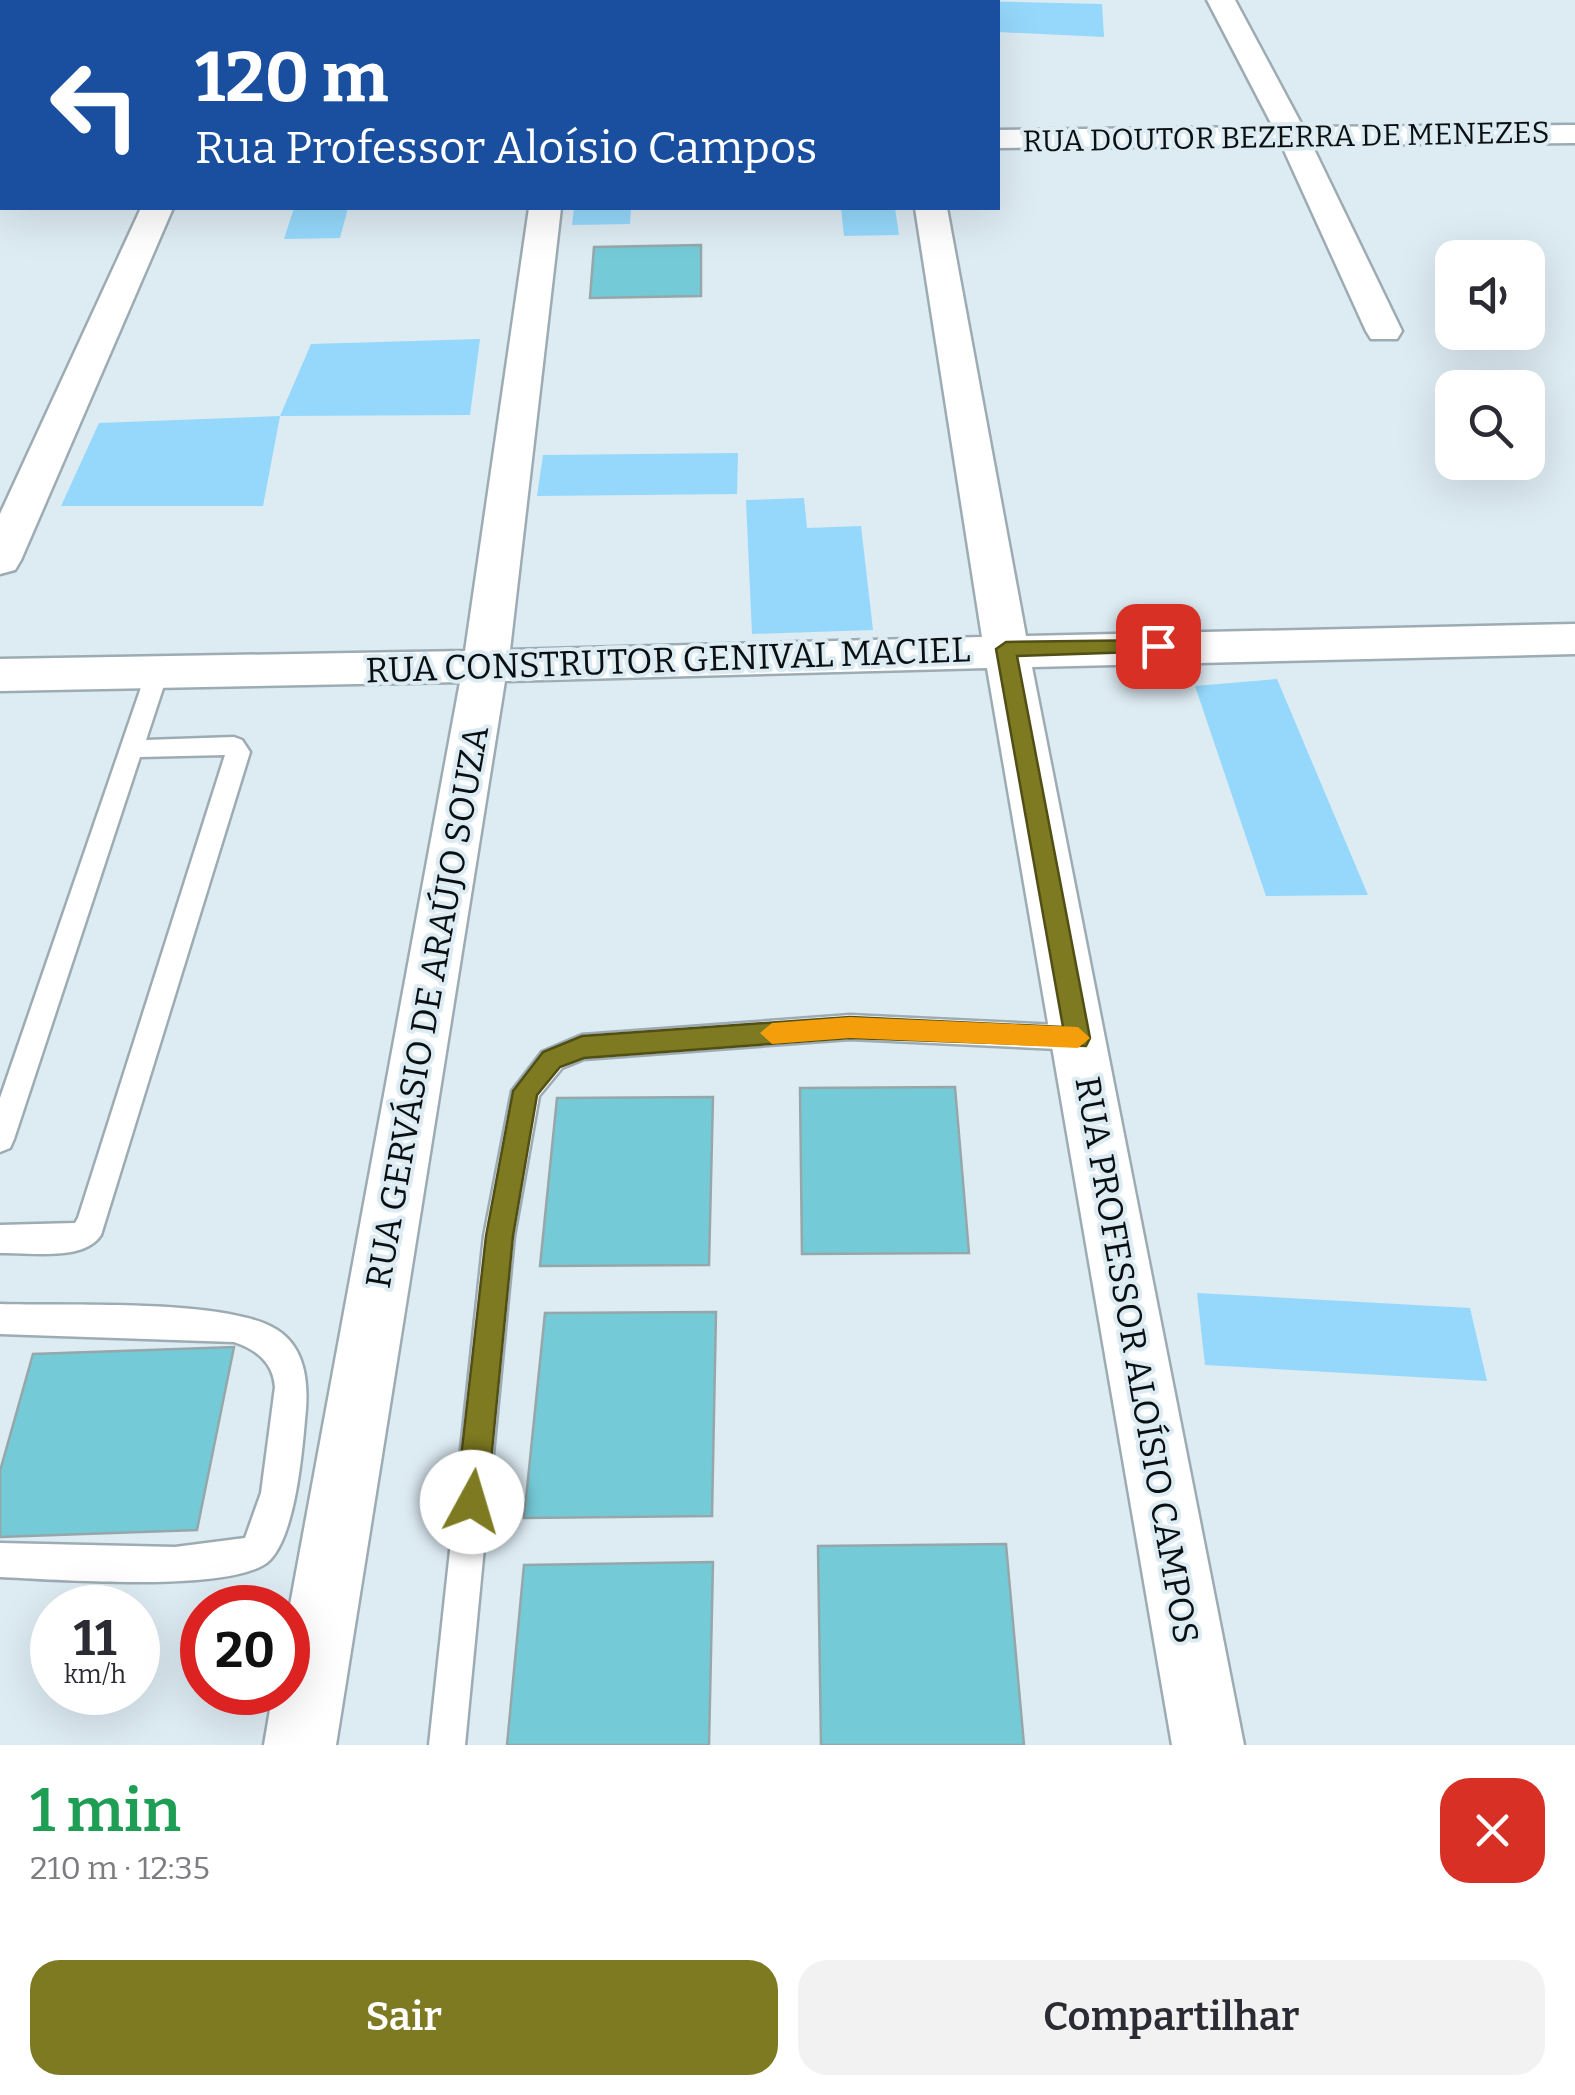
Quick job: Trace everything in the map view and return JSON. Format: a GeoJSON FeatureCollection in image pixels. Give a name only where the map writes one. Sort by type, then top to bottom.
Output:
{"type":"FeatureCollection","features":[{"type":"Feature","properties":{"kind":"street"},"geometry":{"type":"LineString","coordinates":[[1220,0],[1293,137],[1384,331]]}},
{"type":"Feature","properties":{"kind":"street","name":"RUA DOUTOR BEZERRA DE MENEZES"},"geometry":{"type":"LineString","coordinates":[[1000,139],[1575,134]]}},
{"type":"Feature","properties":{"kind":"street"},"geometry":{"type":"LineString","coordinates":[[0,560],[155,210]]}},
{"type":"Feature","properties":{"kind":"street","name":"RUA GERVÁSIO DE ARAÚJO SOUZA"},"geometry":{"type":"LineString","coordinates":[[300,1745],[485,669],[546,210]]}},
{"type":"Feature","properties":{"kind":"street","name":"RUA PROFESSOR ALOÍSIO CAMPOS"},"geometry":{"type":"LineString","coordinates":[[931,210],[1006,649],[1208,1745]]}},
{"type":"Feature","properties":{"kind":"street","name":"RUA CONSTRUTOR GENIVAL MACIEL"},"geometry":{"type":"LineString","coordinates":[[0,675],[485,669],[1006,649],[1575,639]]}},
{"type":"Feature","properties":{"kind":"lane"},"geometry":{"type":"LineString","coordinates":[[0,1139],[157,673]]}},
{"type":"Feature","properties":{"kind":"lane"},"geometry":{"type":"LineString","coordinates":[[0,1239],[75,1237],[84,1235],[91,1225],[238,752],[234,746],[219,743],[134,748]]}},
{"type":"Feature","properties":{"kind":"lane"},"geometry":{"type":"LineString","coordinates":[[446,1745],[500,1236],[526,1091],[552,1060],[582,1047],[850,1028],[1078,1038]]}},
{"type":"Feature","properties":{"kind":"lane"},"geometry":{"type":"LineString","coordinates":[[0,1319],[234,1327],[266,1337],[282,1355],[290,1373],[291,1404],[270,1530],[257,1550],[240,1557],[138,1564],[0,1560]]}},
{"type":"Feature","properties":{"kind":"shaded area"},"geometry":{"type":"Polygon","coordinates":[[[1000,2],[1102,4],[1104,37],[1000,32],[1000,2]]]}},
{"type":"Feature","properties":{"kind":"shaded area"},"geometry":{"type":"Polygon","coordinates":[[[293,210],[347,210],[340,238],[284,239],[293,210]]]}},
{"type":"Feature","properties":{"kind":"shaded area"},"geometry":{"type":"Polygon","coordinates":[[[574,210],[631,210],[630,224],[572,225],[574,210]]]}},
{"type":"Feature","properties":{"kind":"shaded area"},"geometry":{"type":"Polygon","coordinates":[[[841,210],[895,210],[899,235],[844,236],[841,210]]]}},
{"type":"Feature","properties":{"kind":"shaded area"},"geometry":{"type":"Polygon","coordinates":[[[480,339],[470,415],[280,416],[311,344],[480,339]]]}},
{"type":"Feature","properties":{"kind":"shaded area"},"geometry":{"type":"Polygon","coordinates":[[[280,416],[263,506],[61,506],[99,423],[280,416]]]}},
{"type":"Feature","properties":{"kind":"shaded area"},"geometry":{"type":"Polygon","coordinates":[[[738,453],[737,494],[537,496],[543,455],[738,453]]]}},
{"type":"Feature","properties":{"kind":"shaded area"},"geometry":{"type":"Polygon","coordinates":[[[804,498],[807,528],[861,526],[873,630],[752,634],[746,500],[804,498]]]}},
{"type":"Feature","properties":{"kind":"shaded area"},"geometry":{"type":"Polygon","coordinates":[[[1277,679],[1368,895],[1266,896],[1195,686],[1277,679]]]}},
{"type":"Feature","properties":{"kind":"shaded area"},"geometry":{"type":"Polygon","coordinates":[[[1197,1293],[1470,1308],[1487,1381],[1205,1365],[1197,1293]]]}},
{"type":"Feature","properties":{"kind":"building"},"geometry":{"type":"Polygon","coordinates":[[[701,245],[701,296],[590,298],[594,247],[701,245]]]}},
{"type":"Feature","properties":{"kind":"building"},"geometry":{"type":"Polygon","coordinates":[[[955,1087],[969,1253],[802,1254],[800,1088],[955,1087]]]}},
{"type":"Feature","properties":{"kind":"building"},"geometry":{"type":"Polygon","coordinates":[[[713,1097],[709,1265],[540,1266],[557,1098],[713,1097]]]}},
{"type":"Feature","properties":{"kind":"building"},"geometry":{"type":"Polygon","coordinates":[[[716,1312],[712,1516],[524,1518],[545,1313],[716,1312]]]}},
{"type":"Feature","properties":{"kind":"building"},"geometry":{"type":"Polygon","coordinates":[[[234,1347],[197,1530],[0,1537],[0,1471],[33,1354],[234,1347]]]}},
{"type":"Feature","properties":{"kind":"building"},"geometry":{"type":"Polygon","coordinates":[[[1006,1544],[1024,1745],[821,1745],[818,1546],[1006,1544]]]}},
{"type":"Feature","properties":{"kind":"building"},"geometry":{"type":"Polygon","coordinates":[[[713,1562],[709,1745],[507,1745],[524,1565],[713,1562]]]}},
{"type":"Feature","properties":{"kind":"slow traffic"},"geometry":{"type":"LineString","coordinates":[[772,1033],[850,1028],[1078,1038]]}},
{"type":"Feature","properties":{"kind":"route"},"geometry":{"type":"LineString","coordinates":[[472,1502],[500,1236],[526,1091],[552,1060],[582,1047],[850,1028],[1078,1038],[1006,649],[1158,646]]}}]}
